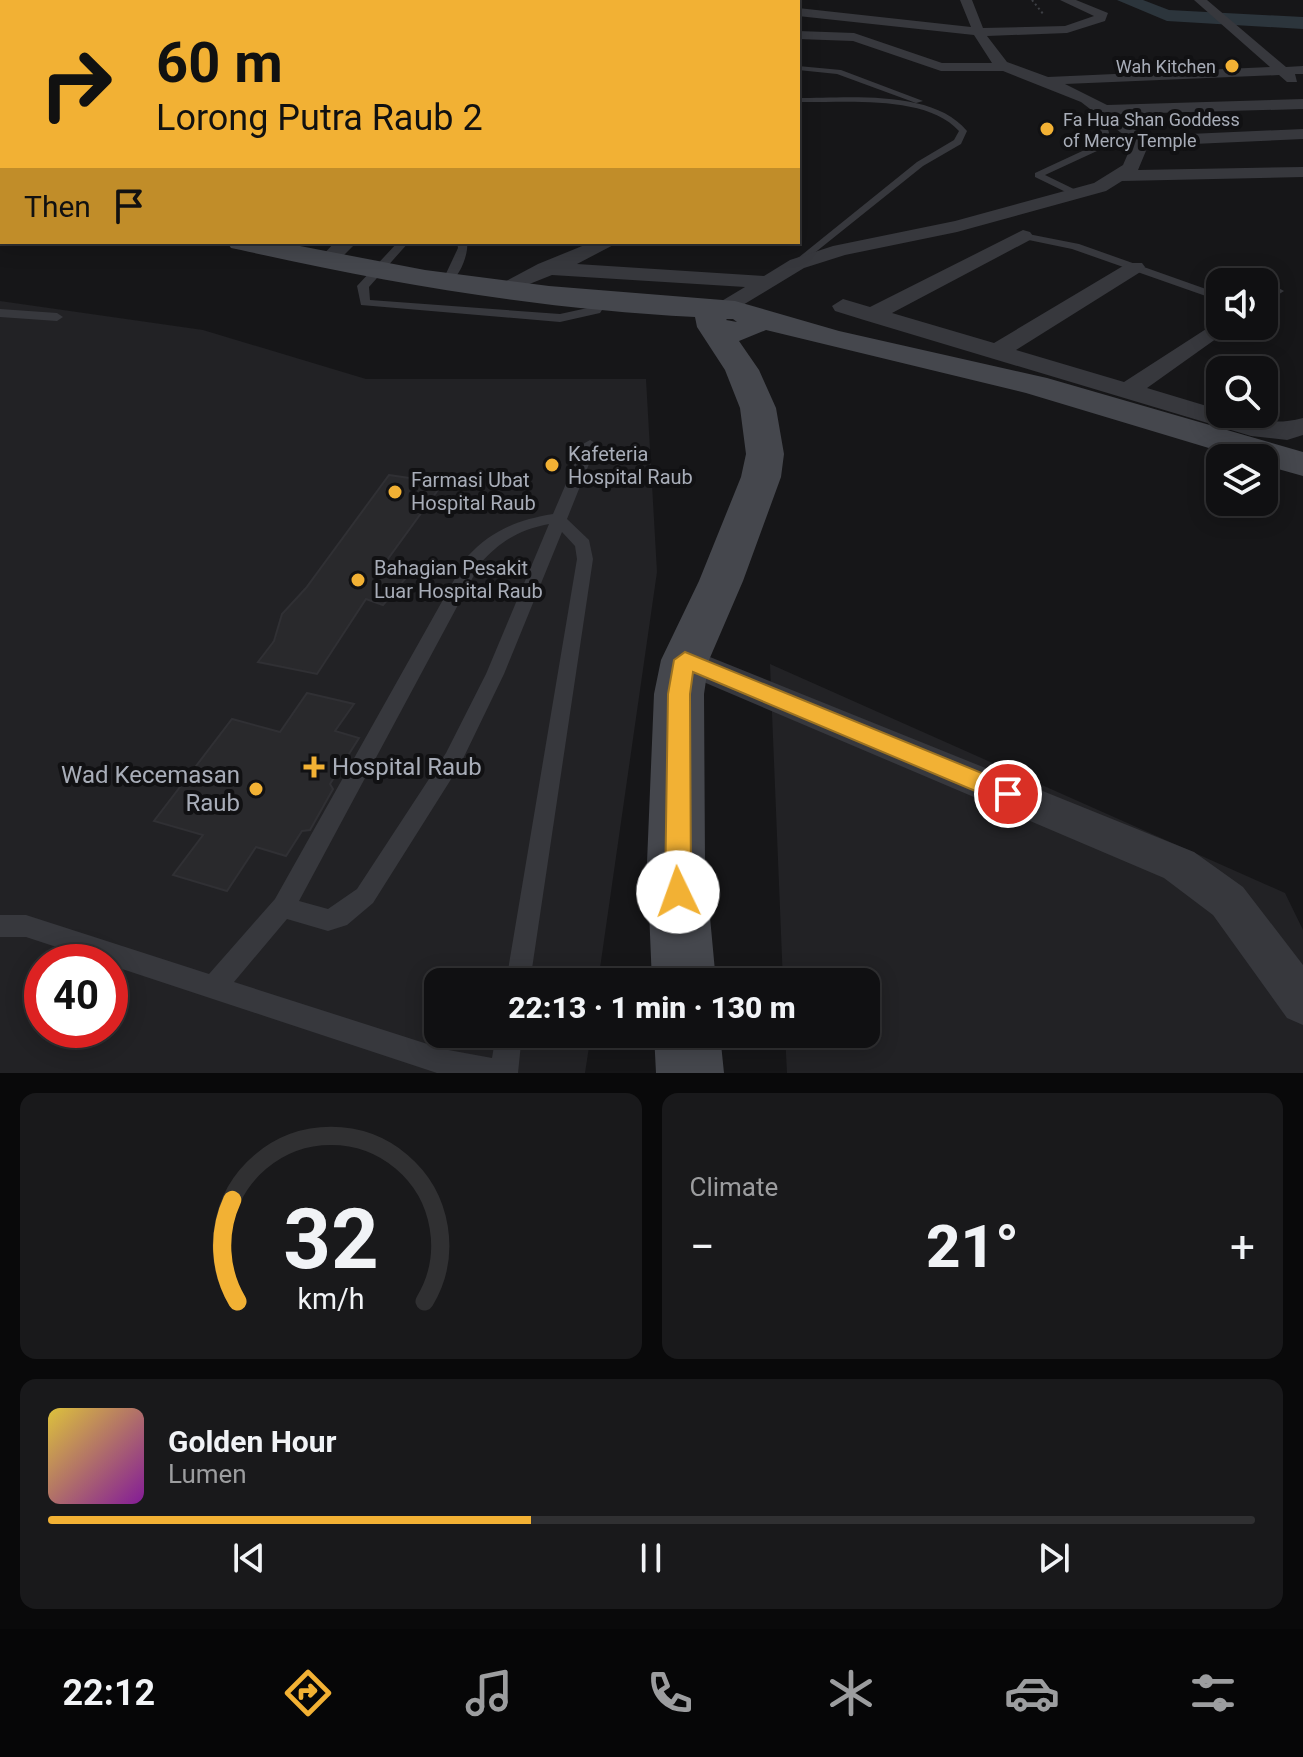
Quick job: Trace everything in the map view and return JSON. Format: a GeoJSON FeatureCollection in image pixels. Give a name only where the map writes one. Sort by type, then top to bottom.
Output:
{"type":"FeatureCollection","features":[{"type":"Feature","properties":{"kind":"street"},"geometry":{"type":"LineString","coordinates":[[966,0],[977,30],[994,57],[1005,67]]}},
{"type":"Feature","properties":{"kind":"street"},"geometry":{"type":"LineString","coordinates":[[800,12],[977,30],[1072,28],[1105,18],[1066,0]]}},
{"type":"Feature","properties":{"kind":"street"},"geometry":{"type":"LineString","coordinates":[[1200,0],[1303,89]]}},
{"type":"Feature","properties":{"kind":"street"},"geometry":{"type":"LineString","coordinates":[[800,35],[854,37],[941,67],[1005,67],[1044,81],[1141,141],[1303,134]]}},
{"type":"Feature","properties":{"kind":"street"},"geometry":{"type":"LineString","coordinates":[[1044,81],[1303,70]]}},
{"type":"Feature","properties":{"kind":"street"},"geometry":{"type":"LineString","coordinates":[[1105,116],[1303,104]]}},
{"type":"Feature","properties":{"kind":"street"},"geometry":{"type":"LineString","coordinates":[[1123,176],[1137,157],[1141,141]]}},
{"type":"Feature","properties":{"kind":"street"},"geometry":{"type":"LineString","coordinates":[[734,326],[764,282],[797,264],[840,250],[957,226],[1077,194],[1123,176],[1303,172]]}},
{"type":"Feature","properties":{"kind":"street"},"geometry":{"type":"LineString","coordinates":[[872,315],[1023,236]]}},
{"type":"Feature","properties":{"kind":"street"},"geometry":{"type":"LineString","coordinates":[[265,244],[338,250],[376,268],[502,289],[643,307],[734,326],[833,339],[1128,390],[1260,430],[1287,432],[1303,426]]}},
{"type":"Feature","properties":{"kind":"street"},"geometry":{"type":"LineString","coordinates":[[502,289],[604,244]]}},
{"type":"Feature","properties":{"kind":"street"},"geometry":{"type":"LineString","coordinates":[[996,352],[1135,267]]}},
{"type":"Feature","properties":{"kind":"street"},"geometry":{"type":"LineString","coordinates":[[545,268],[764,282]]}},
{"type":"Feature","properties":{"kind":"street"},"geometry":{"type":"LineString","coordinates":[[843,306],[996,352],[1042,376],[1303,464]]}},
{"type":"Feature","properties":{"kind":"street"},"geometry":{"type":"LineString","coordinates":[[683,968],[676,863],[679,694],[685,660],[721,581],[761,477],[765,454],[758,408],[734,326]]}},
{"type":"Feature","properties":{"kind":"street"},"geometry":{"type":"LineString","coordinates":[[1128,390],[1206,337]]}},
{"type":"Feature","properties":{"kind":"street"},"geometry":{"type":"LineString","coordinates":[[685,660],[1179,865],[1228,901],[1303,1002]]}},
{"type":"Feature","properties":{"kind":"street"},"geometry":{"type":"LineString","coordinates":[[688,1048],[690,1073]]}},
{"type":"Feature","properties":{"kind":"lane"},"geometry":{"type":"LineString","coordinates":[[797,264],[920,164],[958,142],[963,131],[958,120],[932,108],[838,72],[800,68]]}},
{"type":"Feature","properties":{"kind":"lane"},"geometry":{"type":"LineString","coordinates":[[800,100],[932,108]]}},
{"type":"Feature","properties":{"kind":"lane"},"geometry":{"type":"LineString","coordinates":[[1077,194],[1038,175],[1094,149],[1106,136],[1105,116]]}},
{"type":"Feature","properties":{"kind":"lane"},"geometry":{"type":"LineString","coordinates":[[1023,236],[1075,246],[1206,293]]}},
{"type":"Feature","properties":{"kind":"lane"},"geometry":{"type":"LineString","coordinates":[[402,244],[376,268],[363,286],[365,303],[560,318],[590,313],[602,301]]}},
{"type":"Feature","properties":{"kind":"lane"},"geometry":{"type":"LineString","coordinates":[[449,280],[462,244]]}},
{"type":"Feature","properties":{"kind":"lane"},"geometry":{"type":"LineString","coordinates":[[0,313],[57,317]]}},
{"type":"Feature","properties":{"kind":"lane"},"geometry":{"type":"LineString","coordinates":[[283,907],[328,920],[339,917],[365,896],[453,759],[495,674],[590,444]]}},
{"type":"Feature","properties":{"kind":"lane"},"geometry":{"type":"LineString","coordinates":[[213,988],[283,907],[473,561],[502,532],[516,525],[557,518]]}},
{"type":"Feature","properties":{"kind":"lane"},"geometry":{"type":"LineString","coordinates":[[520,968],[585,559],[583,544],[557,518]]}},
{"type":"Feature","properties":{"kind":"lane"},"geometry":{"type":"LineString","coordinates":[[0,926],[26,926],[440,1068],[504,1073],[507,1048]]}},
{"type":"Feature","properties":{"kind":"shaded area","name":"Hospital Raub"},"geometry":{"type":"Polygon","coordinates":[[[0,301],[203,330],[366,379],[646,379],[657,572],[600,968],[424,968],[424,1048],[589,1048],[585,1073],[0,1073],[0,301]]]}},
{"type":"Feature","properties":{"kind":"shaded area"},"geometry":{"type":"Polygon","coordinates":[[[770,664],[1285,893],[1303,930],[1303,1073],[787,1073],[786,1048],[880,1048],[880,968],[782,968],[770,664]]]}},
{"type":"Feature","properties":{"kind":"building","name":"Bahagian Pesakit Luar Hospital Raub"},"geometry":{"type":"Polygon","coordinates":[[[389,475],[443,483],[385,563],[411,572],[383,605],[366,599],[317,674],[258,662],[274,641],[282,614],[306,588],[389,475]]]}},
{"type":"Feature","properties":{"kind":"building","name":"Wad Kecemasan Raub"},"geometry":{"type":"Polygon","coordinates":[[[307,693],[354,704],[335,731],[359,738],[330,784],[333,789],[310,830],[302,831],[286,856],[256,847],[227,891],[173,875],[203,835],[154,821],[232,719],[280,732],[307,693]]]}},
{"type":"Feature","properties":{"kind":"waterway"},"geometry":{"type":"LineString","coordinates":[[1126,0],[1167,15],[1303,23]]}},
{"type":"Feature","properties":{"kind":"place","name":"Wah Kitchen"},"geometry":{"type":"Point","coordinates":[1232,66]}},
{"type":"Feature","properties":{"kind":"place","name":"Fa Hua Shan Goddess of Mercy Temple"},"geometry":{"type":"Point","coordinates":[1047,129]}},
{"type":"Feature","properties":{"kind":"place","name":"Kafeteria Hospital Raub"},"geometry":{"type":"Point","coordinates":[552,465]}},
{"type":"Feature","properties":{"kind":"place","name":"Farmasi Ubat Hospital Raub"},"geometry":{"type":"Point","coordinates":[395,492]}},
{"type":"Feature","properties":{"kind":"place","name":"Bahagian Pesakit Luar Hospital Raub"},"geometry":{"type":"Point","coordinates":[358,580]}},
{"type":"Feature","properties":{"kind":"place","name":"Hospital Raub"},"geometry":{"type":"Point","coordinates":[314,767]}},
{"type":"Feature","properties":{"kind":"place","name":"Wad Kecemasan Raub"},"geometry":{"type":"Point","coordinates":[256,789]}},
{"type":"Feature","properties":{"kind":"route"},"geometry":{"type":"LineString","coordinates":[[678,892],[679,694],[685,660],[1008,794]]}}]}
